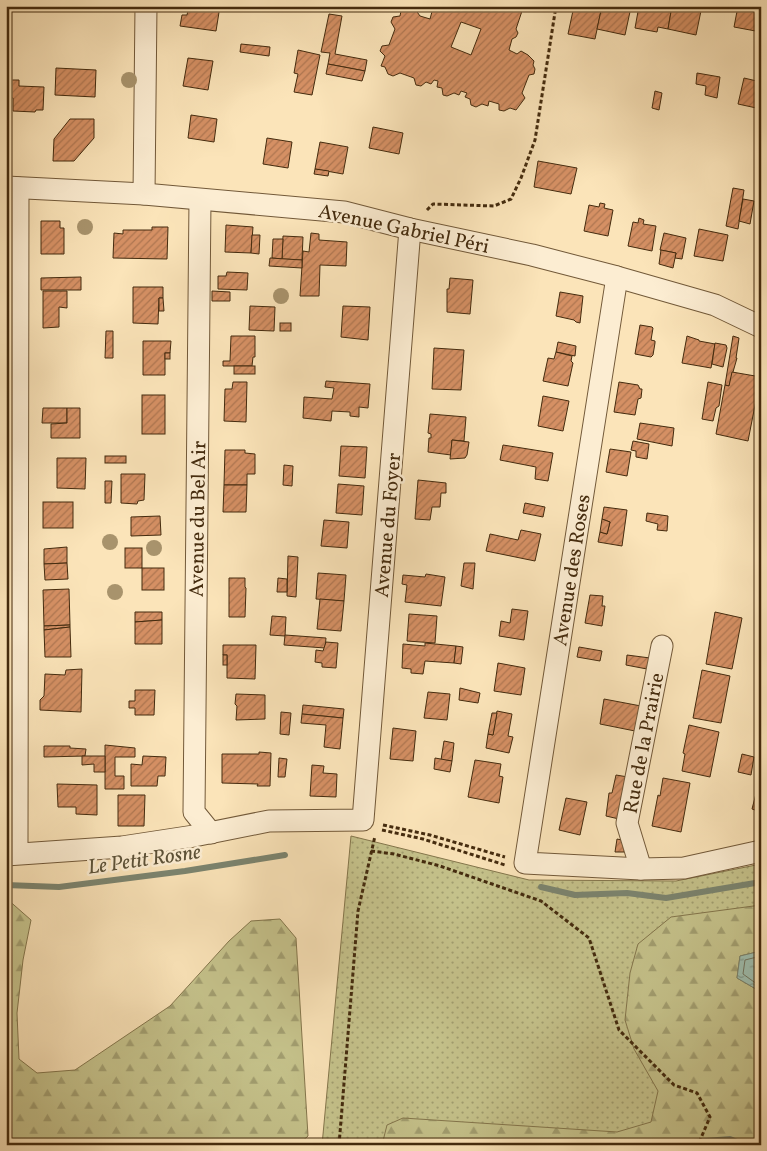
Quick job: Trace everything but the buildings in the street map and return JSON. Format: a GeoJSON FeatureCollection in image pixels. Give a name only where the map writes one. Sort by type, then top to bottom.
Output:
{"type":"FeatureCollection","features":[{"type":"Feature","properties":{"kind":"street"},"geometry":{"type":"LineString","coordinates":[[144,194],[146,6]]}},
{"type":"Feature","properties":{"kind":"street"},"geometry":{"type":"LineString","coordinates":[[7,855],[17,846],[12,187]]}},
{"type":"Feature","properties":{"kind":"street","name":"Avenue Gabriel Péri"},"geometry":{"type":"LineString","coordinates":[[12,187],[144,194],[344,212],[410,229],[532,255],[617,277],[715,305],[761,327]]}},
{"type":"Feature","properties":{"kind":"street","name":"Avenue du Bel Air"},"geometry":{"type":"LineString","coordinates":[[200,200],[194,812],[211,833]]}},
{"type":"Feature","properties":{"kind":"street","name":"Avenue du Foyer"},"geometry":{"type":"LineString","coordinates":[[370,822],[410,229]]}},
{"type":"Feature","properties":{"kind":"street","name":"Avenue des Roses"},"geometry":{"type":"LineString","coordinates":[[525,863],[617,277]]}},
{"type":"Feature","properties":{"kind":"street","name":"Rue de la Prairie"},"geometry":{"type":"LineString","coordinates":[[641,869],[627,822],[662,646]]}},
{"type":"Feature","properties":{"kind":"street"},"geometry":{"type":"LineString","coordinates":[[7,855],[122,847],[211,833],[269,821],[370,822]]}},
{"type":"Feature","properties":{"kind":"street"},"geometry":{"type":"LineString","coordinates":[[525,863],[641,869],[684,868],[761,851]]}},
{"type":"Feature","properties":{"kind":"path"},"geometry":{"type":"LineString","coordinates":[[410,229],[433,204],[494,206],[511,198],[521,178],[534,140],[556,6]]}},
{"type":"Feature","properties":{"kind":"path"},"geometry":{"type":"LineString","coordinates":[[340,1143],[358,911],[371,851],[370,822],[430,835],[525,863]]}},
{"type":"Feature","properties":{"kind":"path"},"geometry":{"type":"LineString","coordinates":[[371,851],[394,854],[440,866],[541,901],[589,938],[619,1030],[674,1086],[697,1092],[710,1117],[698,1145]]}},
{"type":"Feature","properties":{"kind":"green space"},"geometry":{"type":"Polygon","coordinates":[[[351,836],[529,880],[676,881],[761,864],[761,1145],[322,1145],[351,836]]]}},
{"type":"Feature","properties":{"kind":"green space"},"geometry":{"type":"Polygon","coordinates":[[[6,898],[31,920],[23,960],[17,1013],[19,1059],[37,1073],[75,1070],[170,1006],[229,941],[251,921],[280,919],[296,938],[308,1136],[298,1145],[6,1145],[6,898]]]}},
{"type":"Feature","properties":{"kind":"green space"},"geometry":{"type":"Polygon","coordinates":[[[761,905],[761,951],[740,956],[737,978],[761,992],[761,1145],[382,1145],[387,1125],[403,1118],[617,1132],[651,1122],[658,1091],[634,1049],[625,1020],[630,973],[638,944],[671,917],[761,905]]]}},
{"type":"Feature","properties":{"kind":"water"},"geometry":{"type":"Polygon","coordinates":[[[761,951],[761,992],[737,978],[740,956],[761,951]]]}},
{"type":"Feature","properties":{"kind":"waterway","name":"Le Petit Rosne"},"geometry":{"type":"LineString","coordinates":[[6,885],[59,887],[185,871],[285,855]]}},
{"type":"Feature","properties":{"kind":"waterway"},"geometry":{"type":"LineString","coordinates":[[541,887],[575,895],[627,893],[666,898],[761,882]]}},
{"type":"Feature","properties":{"kind":"waterway","name":"Le Petit Rosne"},"geometry":{"type":"LineString","coordinates":[[657,1145],[730,1139],[744,1145]]}},
{"type":"Feature","properties":{"kind":"waterway","name":"Le Petit Rosne"},"geometry":{"type":"LineString","coordinates":[[412,1145],[415,1143],[425,1145]]}}]}
